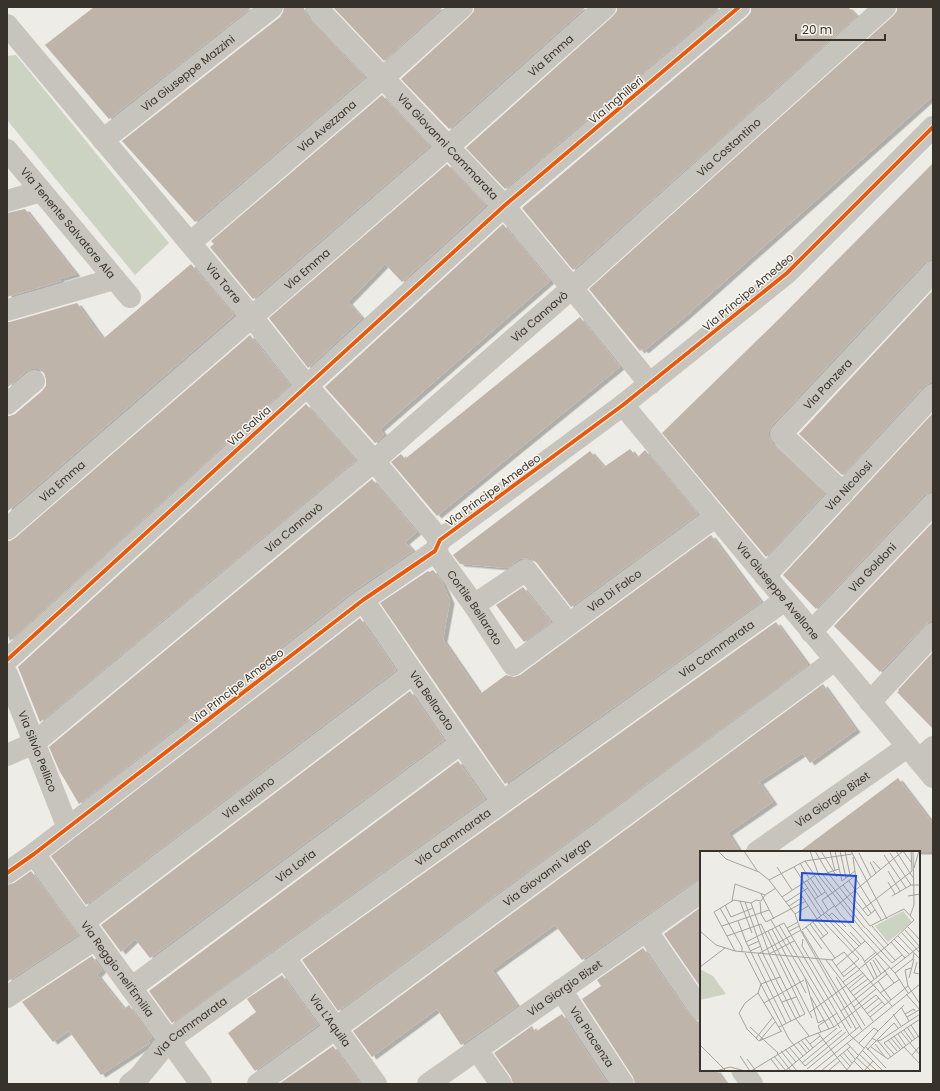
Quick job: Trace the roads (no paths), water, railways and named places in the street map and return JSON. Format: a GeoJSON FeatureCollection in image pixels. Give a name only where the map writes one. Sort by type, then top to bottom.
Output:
{"type":"FeatureCollection","features":[{"type":"Feature","properties":{"kind":"street","name":"Via Giuseppe Mazzini"},"geometry":{"type":"LineString","coordinates":[[103,140],[272,7]]}},
{"type":"Feature","properties":{"kind":"street","name":"Via Giovanni Cammarata"},"geometry":{"type":"LineString","coordinates":[[316,7],[504,206],[650,384]]}},
{"type":"Feature","properties":{"kind":"street","name":"Via Avezzana"},"geometry":{"type":"LineString","coordinates":[[190,243],[383,78],[462,7]]}},
{"type":"Feature","properties":{"kind":"street","name":"Via Emma"},"geometry":{"type":"LineString","coordinates":[[7,529],[448,147],[606,7]]}},
{"type":"Feature","properties":{"kind":"street","name":"Via Inghilleri"},"geometry":{"type":"LineString","coordinates":[[504,206],[739,7]]}},
{"type":"Feature","properties":{"kind":"street","name":"Via Costantino"},"geometry":{"type":"LineString","coordinates":[[572,288],[885,7]]}},
{"type":"Feature","properties":{"kind":"street","name":"Via Torre"},"geometry":{"type":"LineString","coordinates":[[7,25],[252,317],[307,386],[374,461],[438,546]]}},
{"type":"Feature","properties":{"kind":"street","name":"Via Principe Amedeo"},"geometry":{"type":"LineString","coordinates":[[7,873],[68,828],[363,600],[438,546],[650,384],[787,273],[933,127]]}},
{"type":"Feature","properties":{"kind":"street","name":"Via Tenente Salvatore Ala"},"geometry":{"type":"LineString","coordinates":[[7,150],[130,297]]}},
{"type":"Feature","properties":{"kind":"street"},"geometry":{"type":"LineString","coordinates":[[7,201],[41,191]]}},
{"type":"Feature","properties":{"kind":"street","name":"Via Salvia"},"geometry":{"type":"LineString","coordinates":[[7,660],[504,206]]}},
{"type":"Feature","properties":{"kind":"street","name":"Via Panzera"},"geometry":{"type":"LineString","coordinates":[[843,493],[781,434],[933,272]]}},
{"type":"Feature","properties":{"kind":"street"},"geometry":{"type":"LineString","coordinates":[[7,310],[114,279]]}},
{"type":"Feature","properties":{"kind":"street","name":"Via Cannavò"},"geometry":{"type":"LineString","coordinates":[[7,755],[34,742],[374,461],[572,288]]}},
{"type":"Feature","properties":{"kind":"street"},"geometry":{"type":"LineString","coordinates":[[7,404],[34,381]]}},
{"type":"Feature","properties":{"kind":"street","name":"Via Nicolosi"},"geometry":{"type":"LineString","coordinates":[[766,576],[933,396]]}},
{"type":"Feature","properties":{"kind":"street","name":"Via Giuseppe Avellone"},"geometry":{"type":"LineString","coordinates":[[623,405],[870,702],[920,751],[933,778]]}},
{"type":"Feature","properties":{"kind":"street","name":"Via Goldoni"},"geometry":{"type":"LineString","coordinates":[[812,632],[933,504]]}},
{"type":"Feature","properties":{"kind":"street","name":"Via Di Falco"},"geometry":{"type":"LineString","coordinates":[[514,664],[715,517]]}},
{"type":"Feature","properties":{"kind":"street","name":"Cortile Bellaroto"},"geometry":{"type":"LineString","coordinates":[[438,546],[474,605],[514,664]]}},
{"type":"Feature","properties":{"kind":"street"},"geometry":{"type":"LineString","coordinates":[[474,605],[526,570],[569,624]]}},
{"type":"Feature","properties":{"kind":"street","name":"Via Bellaroto"},"geometry":{"type":"LineString","coordinates":[[363,600],[502,801]]}},
{"type":"Feature","properties":{"kind":"street","name":"Via Cammarata"},"geometry":{"type":"LineString","coordinates":[[130,1084],[139,1077],[169,1040],[784,600]]}},
{"type":"Feature","properties":{"kind":"street"},"geometry":{"type":"LineString","coordinates":[[870,702],[933,634]]}},
{"type":"Feature","properties":{"kind":"street","name":"Via Giovanni Verga"},"geometry":{"type":"LineString","coordinates":[[258,1084],[835,660]]}},
{"type":"Feature","properties":{"kind":"street","name":"Via Italiano"},"geometry":{"type":"LineString","coordinates":[[7,997],[413,672]]}},
{"type":"Feature","properties":{"kind":"street","name":"Via Silvio Pellico"},"geometry":{"type":"LineString","coordinates":[[7,674],[68,828]]}},
{"type":"Feature","properties":{"kind":"street","name":"Via Loria"},"geometry":{"type":"LineString","coordinates":[[131,988],[461,742]]}},
{"type":"Feature","properties":{"kind":"street","name":"Via Giorgio Bizet"},"geometry":{"type":"LineString","coordinates":[[760,851],[920,751]]}},
{"type":"Feature","properties":{"kind":"street","name":"Via Reggio nell'Emilia"},"geometry":{"type":"LineString","coordinates":[[34,854],[201,1084]]}},
{"type":"Feature","properties":{"kind":"street","name":"Via Giorgio Bizet"},"geometry":{"type":"LineString","coordinates":[[428,1084],[700,893]]}},
{"type":"Feature","properties":{"kind":"street"},"geometry":{"type":"LineString","coordinates":[[646,930],[700,1009]]}},
{"type":"Feature","properties":{"kind":"street","name":"Via L'Aquila"},"geometry":{"type":"LineString","coordinates":[[285,958],[376,1084]]}},
{"type":"Feature","properties":{"kind":"street","name":"Via Piacenza"},"geometry":{"type":"LineString","coordinates":[[561,990],[623,1084]]}},
{"type":"Feature","properties":{"kind":"street"},"geometry":{"type":"LineString","coordinates":[[477,1050],[501,1084]]}},
{"type":"Feature","properties":{"kind":"street"},"geometry":{"type":"LineString","coordinates":[[743,1071],[752,1084]]}}]}
